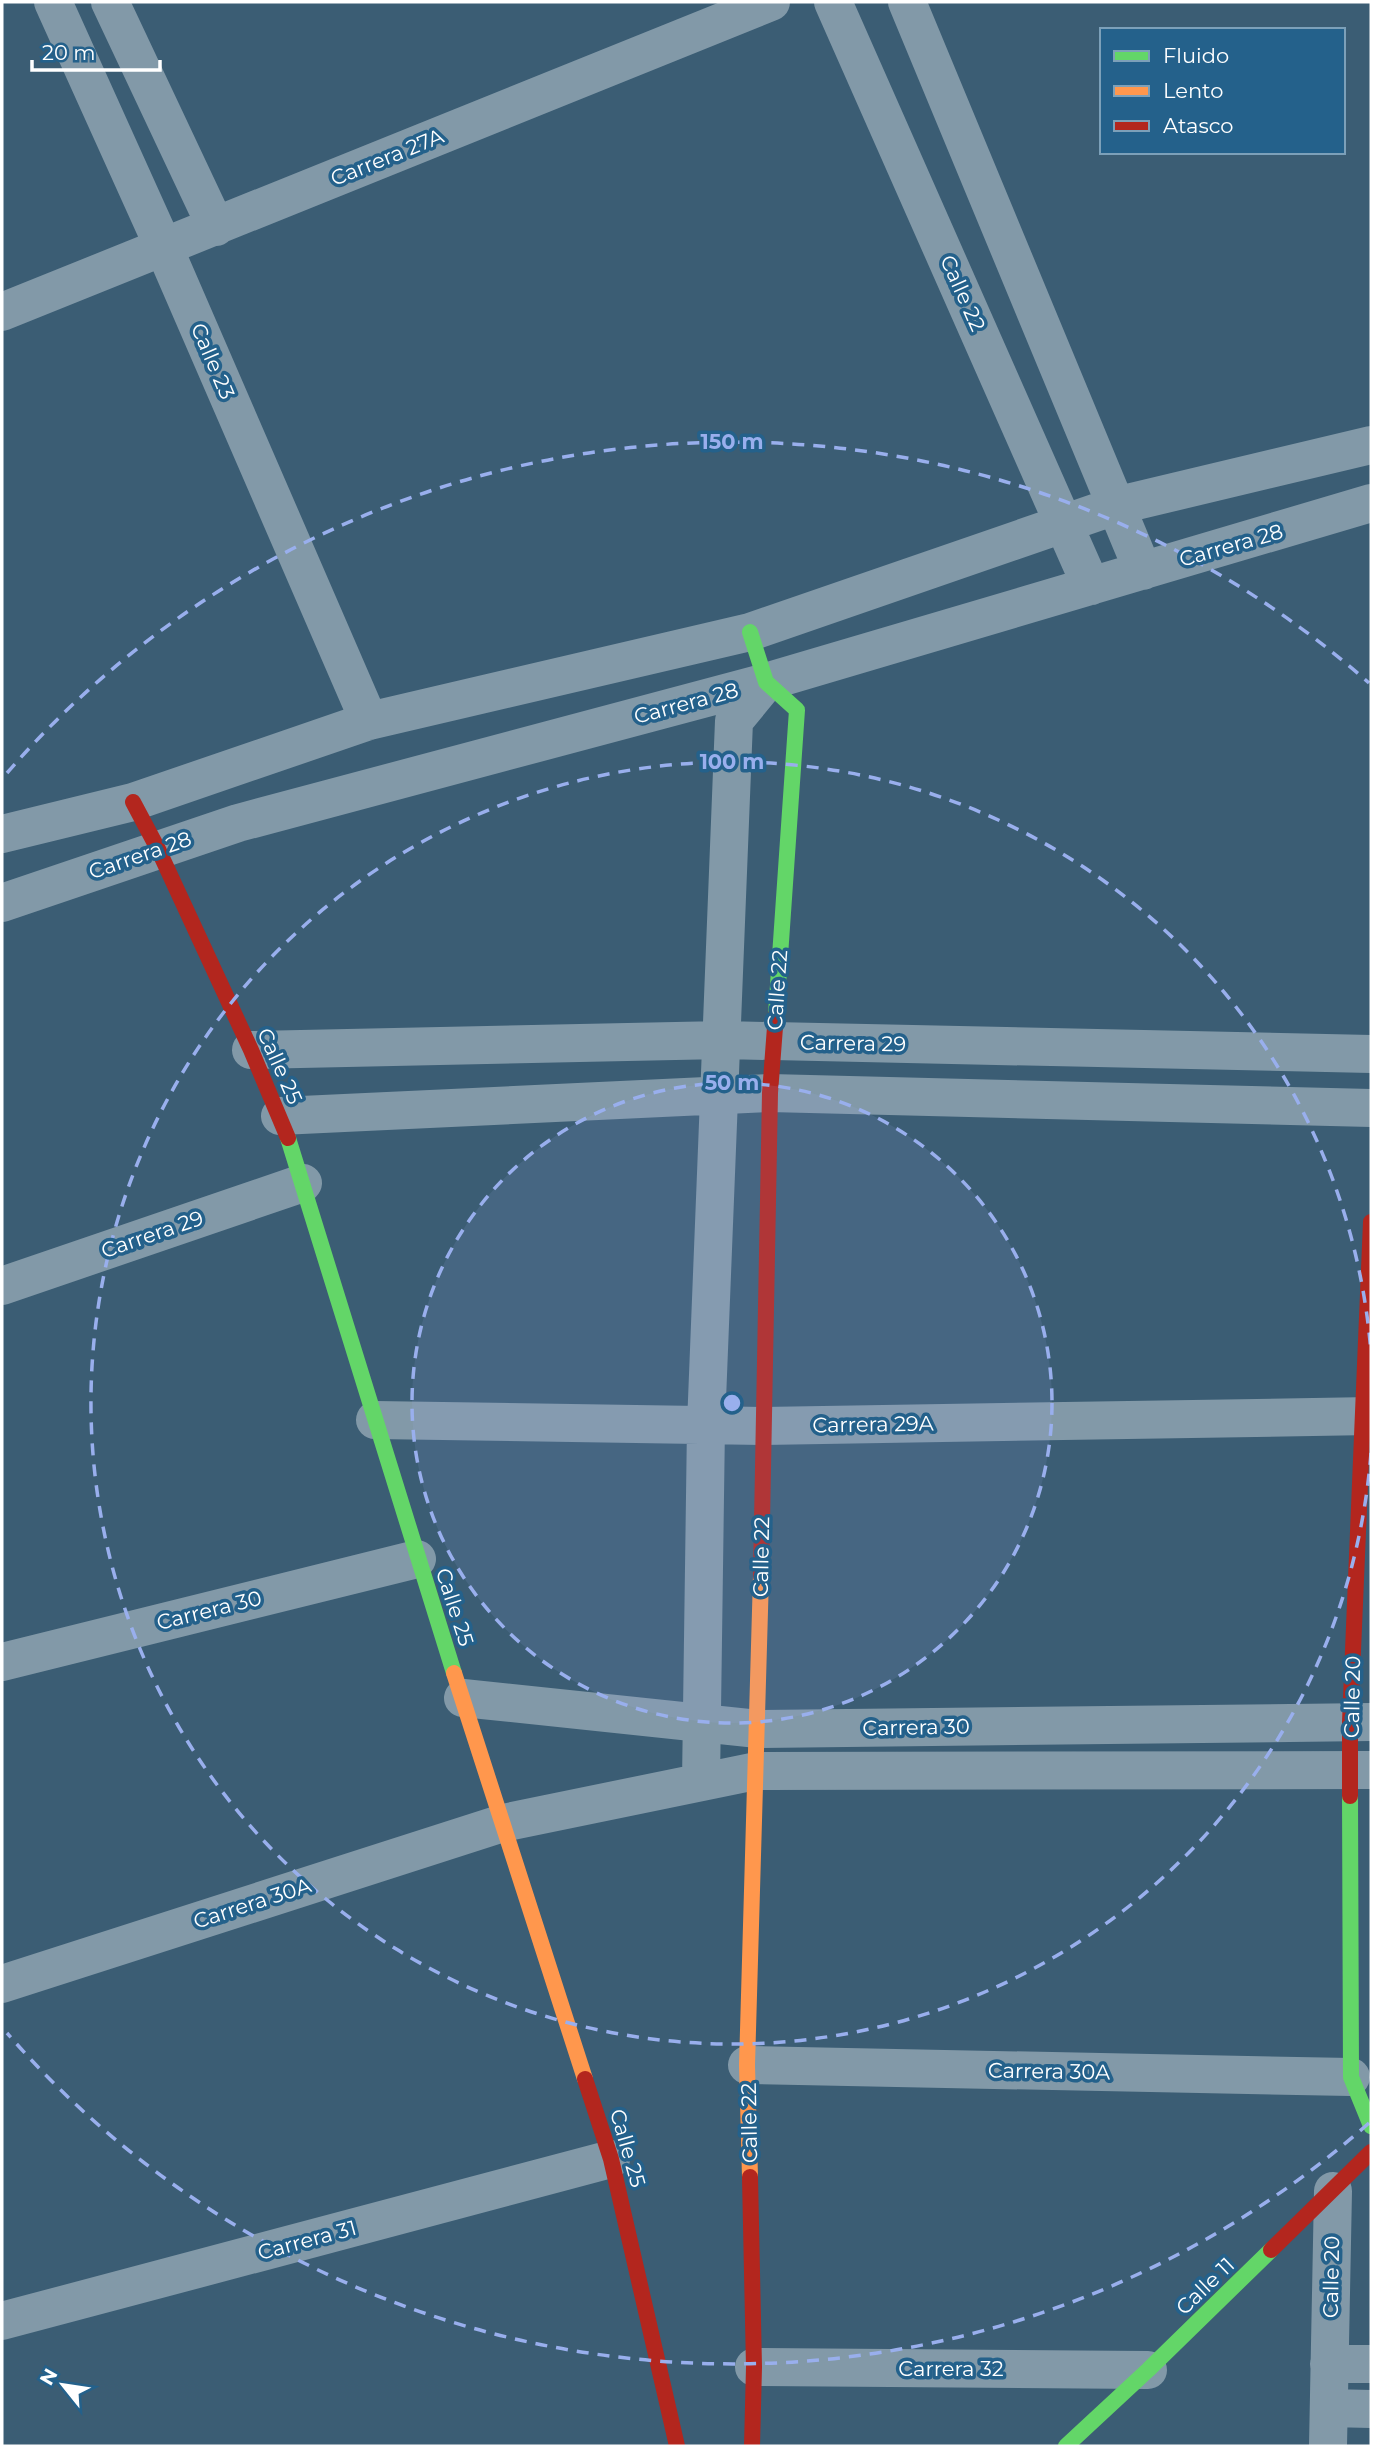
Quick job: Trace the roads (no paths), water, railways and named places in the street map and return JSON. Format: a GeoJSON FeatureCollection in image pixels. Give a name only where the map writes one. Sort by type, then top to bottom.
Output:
{"type":"FeatureCollection","features":[{"type":"Feature","properties":{"kind":"street","name":"Calle 23"},"geometry":{"type":"LineString","coordinates":[[53,2],[164,248],[369,721]]}},
{"type":"Feature","properties":{"kind":"street"},"geometry":{"type":"LineString","coordinates":[[110,2],[216,227]]}},
{"type":"Feature","properties":{"kind":"street","name":"Carrera 27A"},"geometry":{"type":"LineString","coordinates":[[2,312],[771,2]]}},
{"type":"Feature","properties":{"kind":"street","name":"Calle 22"},"geometry":{"type":"LineString","coordinates":[[834,2],[1091,586]]}},
{"type":"Feature","properties":{"kind":"street"},"geometry":{"type":"LineString","coordinates":[[907,2],[1143,571]]}},
{"type":"Feature","properties":{"kind":"street"},"geometry":{"type":"LineString","coordinates":[[2,834],[133,802],[369,721],[750,632],[1115,506],[1371,445]]}},
{"type":"Feature","properties":{"kind":"street","name":"Carrera 28"},"geometry":{"type":"LineString","coordinates":[[2,903],[238,823],[766,682],[1371,503]]}},
{"type":"Feature","properties":{"kind":"street"},"geometry":{"type":"LineString","coordinates":[[702,1782],[706,1426],[734,721],[766,682],[750,632]]}},
{"type":"Feature","properties":{"kind":"street","name":"Calle 22"},"geometry":{"type":"LineString","coordinates":[[752,2446],[754,2367],[747,2064],[758,1729],[770,1093],[797,710],[766,682]]}},
{"type":"Feature","properties":{"kind":"street","name":"Calle 25"},"geometry":{"type":"LineString","coordinates":[[133,802],[158,849],[251,1050],[280,1116],[303,1183],[416,1559],[611,2160],[677,2446]]}},
{"type":"Feature","properties":{"kind":"street","name":"Carrera 29"},"geometry":{"type":"LineString","coordinates":[[251,1050],[723,1040],[1371,1054]]}},
{"type":"Feature","properties":{"kind":"street"},"geometry":{"type":"LineString","coordinates":[[280,1116],[770,1093],[1371,1108]]}},
{"type":"Feature","properties":{"kind":"street","name":"Carrera 29"},"geometry":{"type":"LineString","coordinates":[[2,1286],[303,1183]]}},
{"type":"Feature","properties":{"kind":"street","name":"Calle 20"},"geometry":{"type":"LineString","coordinates":[[1371,1222],[1361,1770],[1351,2077],[1371,2126]]}},
{"type":"Feature","properties":{"kind":"street","name":"Carrera 29A"},"geometry":{"type":"LineString","coordinates":[[375,1420],[763,1426],[1367,1417]]}},
{"type":"Feature","properties":{"kind":"street","name":"Carrera 30"},"geometry":{"type":"LineString","coordinates":[[2,1662],[416,1559]]}},
{"type":"Feature","properties":{"kind":"street","name":"Carrera 30"},"geometry":{"type":"LineString","coordinates":[[463,1698],[758,1729],[1360,1722]]}},
{"type":"Feature","properties":{"kind":"street","name":"Carrera 30"},"geometry":{"type":"LineString","coordinates":[[503,1823],[756,1771],[1361,1770]]}},
{"type":"Feature","properties":{"kind":"street","name":"Carrera 30A"},"geometry":{"type":"LineString","coordinates":[[2,1984],[503,1823]]}},
{"type":"Feature","properties":{"kind":"street","name":"Carrera 30A"},"geometry":{"type":"LineString","coordinates":[[747,2064],[1351,2077]]}},
{"type":"Feature","properties":{"kind":"street","name":"Calle 11"},"geometry":{"type":"LineString","coordinates":[[1066,2446],[1148,2370],[1371,2152]]}},
{"type":"Feature","properties":{"kind":"street","name":"Carrera 31"},"geometry":{"type":"LineString","coordinates":[[2,2321],[611,2160]]}},
{"type":"Feature","properties":{"kind":"street","name":"Calle 20"},"geometry":{"type":"LineString","coordinates":[[1328,2446],[1333,2191]]}},
{"type":"Feature","properties":{"kind":"street"},"geometry":{"type":"LineString","coordinates":[[1329,2364],[1371,2364]]}},
{"type":"Feature","properties":{"kind":"street","name":"Carrera 32"},"geometry":{"type":"LineString","coordinates":[[754,2367],[1148,2370]]}},
{"type":"Feature","properties":{"kind":"street"},"geometry":{"type":"LineString","coordinates":[[1329,2408],[1371,2409]]}}]}
